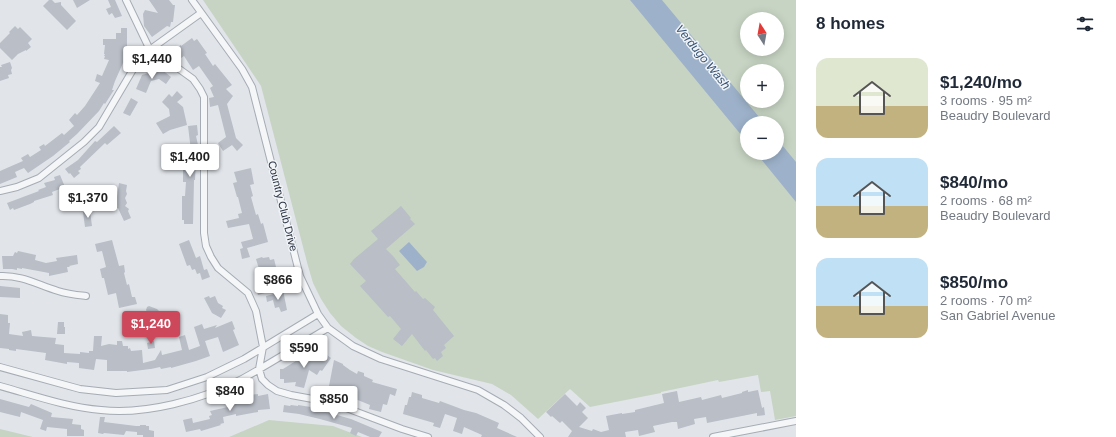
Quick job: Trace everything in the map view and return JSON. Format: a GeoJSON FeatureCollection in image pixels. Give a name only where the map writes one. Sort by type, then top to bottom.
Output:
{"type":"FeatureCollection","features":[{"type":"Feature","properties":{"kind":"street"},"geometry":{"type":"LineString","coordinates":[[126,0],[150,50],[193,79],[204,97],[204,233],[206,246],[218,268],[248,294],[256,311],[263,347],[259,369],[262,379],[268,386],[291,395],[341,406],[428,437]]}},
{"type":"Feature","properties":{"kind":"street","name":"Country Club Drive"},"geometry":{"type":"LineString","coordinates":[[192,0],[242,69],[252,87],[300,276],[318,314],[328,328],[353,346],[381,359],[478,390],[504,405],[521,418],[540,437]]}},
{"type":"Feature","properties":{"kind":"street"},"geometry":{"type":"LineString","coordinates":[[0,191],[17,187],[39,178],[89,137],[99,127],[141,56],[201,13]]}},
{"type":"Feature","properties":{"kind":"street"},"geometry":{"type":"LineString","coordinates":[[0,276],[28,279],[58,291],[72,295],[86,296]]}},
{"type":"Feature","properties":{"kind":"street"},"geometry":{"type":"LineString","coordinates":[[0,367],[80,389],[116,393],[167,390],[207,377],[244,359],[318,314]]}},
{"type":"Feature","properties":{"kind":"street"},"geometry":{"type":"LineString","coordinates":[[0,386],[73,406],[101,411],[130,411],[159,408],[197,397],[241,379],[328,328]]}},
{"type":"Feature","properties":{"kind":"street"},"geometry":{"type":"LineString","coordinates":[[713,437],[796,421]]}},
{"type":"Feature","properties":{"kind":"green space"},"geometry":{"type":"Polygon","coordinates":[[[203,0],[796,0],[796,416],[775,420],[770,391],[761,392],[758,375],[719,382],[718,380],[590,407],[570,389],[538,419],[511,395],[492,384],[433,370],[368,346],[341,326],[330,313],[313,283],[261,86],[203,0]]]}},
{"type":"Feature","properties":{"kind":"green space"},"geometry":{"type":"Polygon","coordinates":[[[269,420],[333,426],[362,437],[229,437],[269,420]]]}},
{"type":"Feature","properties":{"kind":"green space"},"geometry":{"type":"Polygon","coordinates":[[[0,429],[33,437],[0,437],[0,429]]]}},
{"type":"Feature","properties":{"kind":"water","name":"Verdugo Wash"},"geometry":{"type":"Polygon","coordinates":[[[630,0],[662,0],[740,94],[740,108],[752,108],[758,116],[740,116],[740,134],[630,0]]]}},
{"type":"Feature","properties":{"kind":"water"},"geometry":{"type":"Polygon","coordinates":[[[784,147],[796,162],[796,202],[762,160],[784,160],[784,147]]]}},
{"type":"Feature","properties":{"kind":"water"},"geometry":{"type":"Polygon","coordinates":[[[409,242],[427,262],[424,267],[417,271],[399,251],[409,242]]]}},
{"type":"Feature","properties":{"kind":"building"},"geometry":{"type":"Polygon","coordinates":[[[49,0],[52,0],[55,3],[61,2],[61,5],[76,21],[67,30],[43,6],[49,0]]]}},
{"type":"Feature","properties":{"kind":"building"},"geometry":{"type":"Polygon","coordinates":[[[73,0],[90,0],[77,8],[73,0]]]}},
{"type":"Feature","properties":{"kind":"building"},"geometry":{"type":"Polygon","coordinates":[[[108,0],[115,0],[122,16],[115,18],[112,13],[109,15],[106,9],[111,7],[108,0]]]}},
{"type":"Feature","properties":{"kind":"building"},"geometry":{"type":"Polygon","coordinates":[[[149,0],[169,0],[173,5],[175,5],[173,22],[171,22],[170,27],[167,26],[152,37],[144,26],[143,14],[145,10],[158,13],[149,0]]]}},
{"type":"Feature","properties":{"kind":"building"},"geometry":{"type":"Polygon","coordinates":[[[15,26],[18,29],[20,27],[32,39],[28,43],[31,47],[18,54],[12,60],[0,48],[0,43],[15,26]]]}},
{"type":"Feature","properties":{"kind":"building"},"geometry":{"type":"Polygon","coordinates":[[[121,28],[127,28],[127,46],[132,46],[130,56],[127,55],[126,61],[123,63],[115,81],[112,90],[114,90],[105,104],[104,103],[99,111],[69,141],[70,142],[53,156],[28,173],[24,168],[15,172],[17,177],[0,184],[0,171],[23,161],[21,158],[28,154],[30,157],[41,150],[39,147],[44,144],[45,146],[62,133],[64,135],[74,126],[69,120],[75,113],[77,115],[85,106],[100,83],[95,81],[97,74],[102,76],[109,60],[104,59],[105,45],[103,45],[103,39],[116,39],[116,33],[121,33],[121,28]]]}},
{"type":"Feature","properties":{"kind":"building"},"geometry":{"type":"Polygon","coordinates":[[[192,38],[194,41],[197,39],[207,53],[205,54],[213,66],[215,64],[232,85],[226,89],[233,96],[227,104],[236,138],[243,145],[237,151],[232,145],[223,151],[218,143],[226,137],[218,105],[210,107],[209,98],[214,97],[210,88],[213,86],[199,66],[193,70],[184,56],[181,58],[174,49],[192,38]]]}},
{"type":"Feature","properties":{"kind":"building"},"geometry":{"type":"Polygon","coordinates":[[[10,62],[12,74],[8,75],[9,78],[0,81],[1,65],[10,62]]]}},
{"type":"Feature","properties":{"kind":"building"},"geometry":{"type":"Polygon","coordinates":[[[161,69],[171,77],[166,84],[159,79],[151,81],[146,93],[136,89],[142,75],[161,69]]]}},
{"type":"Feature","properties":{"kind":"building"},"geometry":{"type":"Polygon","coordinates":[[[177,91],[183,97],[177,102],[183,107],[187,125],[170,130],[163,134],[156,123],[170,116],[169,109],[162,102],[169,94],[172,97],[177,91]]]}},
{"type":"Feature","properties":{"kind":"building"},"geometry":{"type":"Polygon","coordinates":[[[131,98],[138,102],[130,116],[123,113],[131,98]]]}},
{"type":"Feature","properties":{"kind":"building"},"geometry":{"type":"Polygon","coordinates":[[[197,125],[198,135],[196,136],[198,145],[194,180],[193,224],[184,224],[184,220],[182,220],[182,196],[185,196],[186,182],[183,182],[183,162],[190,162],[191,151],[188,126],[197,125]]]}},
{"type":"Feature","properties":{"kind":"building"},"geometry":{"type":"Polygon","coordinates":[[[114,126],[121,133],[107,145],[105,143],[80,167],[81,169],[78,171],[80,173],[74,178],[70,173],[69,174],[65,169],[78,160],[95,141],[97,142],[114,126]]]}},
{"type":"Feature","properties":{"kind":"building"},"geometry":{"type":"Polygon","coordinates":[[[251,168],[254,184],[250,185],[253,196],[251,197],[256,215],[258,214],[261,224],[263,223],[268,242],[247,248],[250,257],[242,259],[240,249],[243,248],[241,242],[253,239],[249,224],[228,228],[226,221],[239,218],[238,214],[242,213],[233,183],[237,182],[234,172],[251,168]]]}},
{"type":"Feature","properties":{"kind":"building"},"geometry":{"type":"Polygon","coordinates":[[[60,175],[65,187],[52,192],[53,195],[34,201],[14,210],[13,208],[10,210],[7,203],[39,191],[38,190],[46,187],[44,183],[55,180],[54,177],[60,175]]]}},
{"type":"Feature","properties":{"kind":"building"},"geometry":{"type":"Polygon","coordinates":[[[119,183],[127,185],[127,194],[125,198],[127,203],[125,206],[129,209],[128,211],[131,218],[124,221],[118,208],[99,211],[98,200],[117,197],[119,183]]]}},
{"type":"Feature","properties":{"kind":"building"},"geometry":{"type":"Polygon","coordinates":[[[401,206],[415,224],[386,249],[400,265],[395,269],[415,292],[416,291],[423,299],[425,298],[435,307],[433,310],[454,336],[444,345],[446,348],[441,352],[443,356],[437,361],[435,358],[433,359],[426,350],[425,351],[412,334],[402,346],[393,339],[401,329],[360,286],[366,281],[350,264],[378,239],[371,231],[401,206]]]}},
{"type":"Feature","properties":{"kind":"building"},"geometry":{"type":"Polygon","coordinates":[[[90,211],[92,226],[85,227],[83,212],[90,211]]]}},
{"type":"Feature","properties":{"kind":"building"},"geometry":{"type":"Polygon","coordinates":[[[112,240],[119,266],[124,265],[127,285],[129,284],[132,297],[135,297],[137,304],[119,308],[116,293],[108,295],[100,269],[106,267],[102,251],[97,252],[95,244],[112,240]]]}},
{"type":"Feature","properties":{"kind":"building"},"geometry":{"type":"Polygon","coordinates":[[[189,240],[196,258],[200,256],[204,270],[207,269],[210,277],[202,280],[200,273],[197,274],[195,269],[192,270],[190,265],[187,266],[179,244],[189,240]]]}},
{"type":"Feature","properties":{"kind":"building"},"geometry":{"type":"Polygon","coordinates":[[[18,251],[36,255],[35,260],[46,263],[57,261],[56,258],[77,255],[78,264],[67,267],[68,272],[49,276],[49,273],[22,268],[17,268],[17,270],[3,269],[2,256],[13,256],[15,252],[17,253],[18,251]]]}},
{"type":"Feature","properties":{"kind":"building"},"geometry":{"type":"Polygon","coordinates":[[[269,257],[270,260],[274,259],[278,275],[262,279],[256,259],[269,257]]]}},
{"type":"Feature","properties":{"kind":"building"},"geometry":{"type":"Polygon","coordinates":[[[262,282],[265,293],[258,295],[255,284],[262,282]]]}},
{"type":"Feature","properties":{"kind":"building"},"geometry":{"type":"Polygon","coordinates":[[[0,286],[20,288],[20,298],[0,297],[0,286]]]}},
{"type":"Feature","properties":{"kind":"building"},"geometry":{"type":"Polygon","coordinates":[[[283,290],[287,310],[281,312],[279,307],[275,308],[273,300],[267,302],[266,296],[283,290]]]}},
{"type":"Feature","properties":{"kind":"building"},"geometry":{"type":"Polygon","coordinates":[[[209,296],[210,298],[215,296],[218,303],[226,310],[221,318],[212,313],[204,298],[209,296]]]}},
{"type":"Feature","properties":{"kind":"building"},"geometry":{"type":"Polygon","coordinates":[[[149,306],[159,311],[156,315],[147,312],[147,307],[149,306]]]}},
{"type":"Feature","properties":{"kind":"building"},"geometry":{"type":"Polygon","coordinates":[[[0,314],[8,315],[8,323],[10,323],[9,334],[23,336],[22,332],[31,330],[32,336],[56,338],[55,344],[64,345],[64,353],[89,353],[89,351],[93,351],[94,336],[102,336],[101,346],[109,344],[117,345],[117,341],[122,341],[123,346],[128,346],[128,349],[130,348],[131,351],[142,350],[143,363],[155,360],[161,350],[162,355],[182,350],[179,337],[185,335],[189,350],[200,346],[194,327],[202,324],[204,329],[217,325],[215,328],[232,321],[235,329],[233,330],[239,345],[223,352],[218,337],[205,341],[210,356],[171,368],[161,369],[160,367],[127,372],[107,371],[107,360],[96,359],[94,370],[79,368],[79,363],[67,362],[67,364],[45,360],[46,353],[16,349],[16,351],[0,348],[0,314]]]}},
{"type":"Feature","properties":{"kind":"building"},"geometry":{"type":"Polygon","coordinates":[[[58,322],[64,322],[65,334],[57,334],[58,322]]]}},
{"type":"Feature","properties":{"kind":"building"},"geometry":{"type":"Polygon","coordinates":[[[154,341],[155,348],[148,349],[147,343],[154,341]]]}},
{"type":"Feature","properties":{"kind":"building"},"geometry":{"type":"Polygon","coordinates":[[[320,350],[331,358],[322,371],[320,370],[317,375],[309,370],[304,388],[295,386],[296,382],[284,383],[284,379],[280,379],[280,369],[283,369],[299,359],[314,358],[320,350]]]}},
{"type":"Feature","properties":{"kind":"building"},"geometry":{"type":"Polygon","coordinates":[[[334,360],[343,364],[357,374],[358,371],[364,373],[364,376],[373,380],[372,382],[397,389],[395,396],[390,394],[387,405],[383,404],[381,412],[369,409],[370,405],[348,396],[347,400],[340,398],[341,388],[329,386],[334,360]]]}},
{"type":"Feature","properties":{"kind":"building"},"geometry":{"type":"Polygon","coordinates":[[[748,390],[748,392],[758,390],[765,415],[757,416],[757,413],[707,423],[706,417],[694,419],[695,424],[678,429],[677,422],[672,422],[653,426],[655,432],[639,436],[638,430],[625,432],[626,437],[568,437],[572,431],[562,421],[560,423],[546,412],[565,394],[577,406],[580,402],[586,408],[582,412],[588,418],[579,427],[601,432],[609,430],[606,416],[635,412],[635,410],[664,403],[662,394],[677,391],[679,402],[701,397],[702,400],[721,395],[722,398],[748,390]]]}},
{"type":"Feature","properties":{"kind":"building"},"geometry":{"type":"Polygon","coordinates":[[[412,392],[422,395],[422,398],[439,403],[440,401],[476,413],[499,423],[497,428],[517,437],[481,437],[482,435],[464,427],[462,434],[453,431],[457,418],[445,414],[440,428],[433,426],[434,423],[403,414],[405,405],[407,405],[412,392]]]}},
{"type":"Feature","properties":{"kind":"building"},"geometry":{"type":"Polygon","coordinates":[[[258,394],[258,396],[268,394],[270,409],[223,417],[224,423],[220,424],[221,425],[201,431],[200,429],[186,432],[183,420],[192,418],[193,423],[210,419],[209,416],[212,415],[210,411],[228,407],[228,403],[249,398],[249,395],[258,394]]]}},
{"type":"Feature","properties":{"kind":"building"},"geometry":{"type":"Polygon","coordinates":[[[0,399],[29,407],[31,404],[52,413],[51,417],[73,419],[72,424],[81,425],[81,429],[84,430],[84,436],[67,436],[67,429],[47,427],[46,431],[40,429],[43,420],[21,412],[20,417],[0,412],[0,399]]]}},
{"type":"Feature","properties":{"kind":"building"},"geometry":{"type":"Polygon","coordinates":[[[284,405],[298,405],[317,408],[316,409],[351,419],[382,432],[379,437],[370,437],[358,432],[356,436],[350,433],[352,428],[299,414],[283,412],[284,405]]]}},
{"type":"Feature","properties":{"kind":"building"},"geometry":{"type":"Polygon","coordinates":[[[100,417],[105,417],[104,422],[149,426],[149,430],[154,431],[154,437],[143,437],[143,435],[137,435],[137,432],[126,431],[124,435],[98,433],[100,417]]]}}]}
